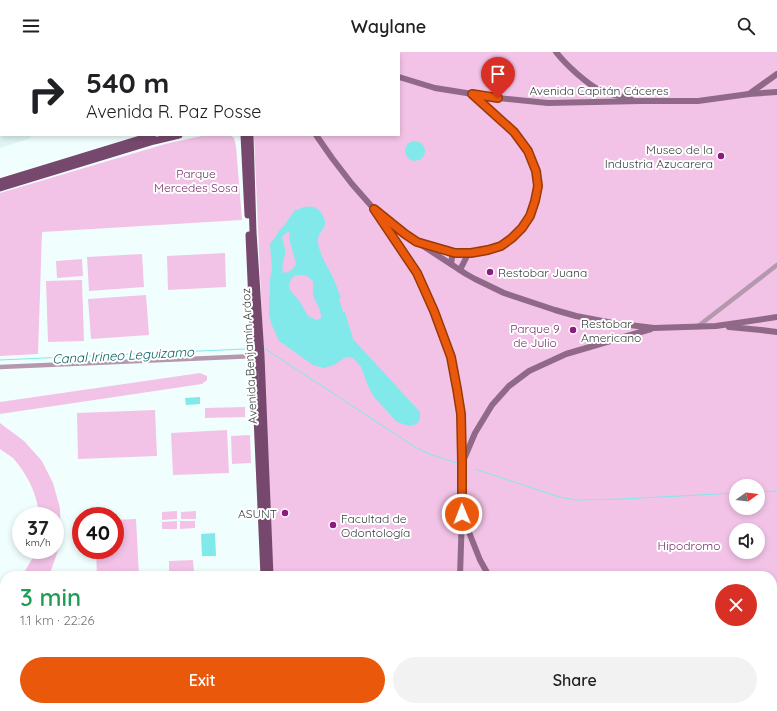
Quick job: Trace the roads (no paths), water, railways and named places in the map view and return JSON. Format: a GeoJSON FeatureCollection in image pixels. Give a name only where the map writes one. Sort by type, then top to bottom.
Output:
{"type":"FeatureCollection","features":[{"type":"Feature","properties":{"kind":"main road"},"geometry":{"type":"LineString","coordinates":[[0,182],[150,136]]}},
{"type":"Feature","properties":{"kind":"main road"},"geometry":{"type":"LineString","coordinates":[[0,188],[175,136]]}},
{"type":"Feature","properties":{"kind":"main road"},"geometry":{"type":"LineString","coordinates":[[240,136],[245,145]]}},
{"type":"Feature","properties":{"kind":"main road","name":"Avenida Benjamín Aráoz"},"geometry":{"type":"LineString","coordinates":[[244,136],[270,571]]}},
{"type":"Feature","properties":{"kind":"main road","name":"Avenida Benjamín Aráoz"},"geometry":{"type":"LineString","coordinates":[[250,136],[264,571]]}},
{"type":"Feature","properties":{"kind":"street"},"geometry":{"type":"LineString","coordinates":[[556,52],[575,72],[591,85],[610,94],[641,101]]}},
{"type":"Feature","properties":{"kind":"street"},"geometry":{"type":"LineString","coordinates":[[749,94],[777,74]]}},
{"type":"Feature","properties":{"kind":"street","name":"Avenida Capitán Cáceres"},"geometry":{"type":"LineString","coordinates":[[400,77],[435,88],[498,98],[548,103],[698,101],[777,92]]}},
{"type":"Feature","properties":{"kind":"street"},"geometry":{"type":"LineString","coordinates":[[417,242],[455,253],[468,254],[488,250],[501,246],[512,238],[522,228],[530,216],[538,186],[536,171],[528,151],[514,132],[472,94]]}},
{"type":"Feature","properties":{"kind":"street"},"geometry":{"type":"LineString","coordinates":[[317,136],[374,209],[417,273],[434,311],[451,357],[461,414],[462,514],[460,571]]}},
{"type":"Feature","properties":{"kind":"street"},"geometry":{"type":"LineString","coordinates":[[374,209],[405,234],[475,279],[504,292],[555,310],[613,323],[654,328],[716,326],[775,318]]}},
{"type":"Feature","properties":{"kind":"street"},"geometry":{"type":"LineString","coordinates":[[451,264],[452,257],[455,253]]}},
{"type":"Feature","properties":{"kind":"street"},"geometry":{"type":"LineString","coordinates":[[460,270],[468,254]]}},
{"type":"Feature","properties":{"kind":"street"},"geometry":{"type":"LineString","coordinates":[[697,327],[777,264]]}},
{"type":"Feature","properties":{"kind":"street"},"geometry":{"type":"LineString","coordinates":[[775,318],[771,320],[770,324],[776,332]]}},
{"type":"Feature","properties":{"kind":"street"},"geometry":{"type":"LineString","coordinates":[[716,326],[776,332]]}},
{"type":"Feature","properties":{"kind":"street"},"geometry":{"type":"LineString","coordinates":[[462,462],[475,433],[492,405],[509,386],[529,371],[566,354],[654,328]]}},
{"type":"Feature","properties":{"kind":"street"},"geometry":{"type":"LineString","coordinates":[[0,367],[257,356]]}},
{"type":"Feature","properties":{"kind":"street"},"geometry":{"type":"LineString","coordinates":[[462,514],[480,560],[486,571]]}},
{"type":"Feature","properties":{"kind":"water"},"geometry":{"type":"Polygon","coordinates":[[[415,141],[422,144],[425,151],[422,158],[415,161],[408,158],[405,151],[408,144],[415,141]]]}},
{"type":"Feature","properties":{"kind":"water"},"geometry":{"type":"Polygon","coordinates":[[[304,207],[311,207],[317,208],[322,214],[325,225],[318,237],[318,245],[341,298],[339,299],[343,312],[345,312],[353,339],[420,412],[420,419],[417,424],[409,426],[397,422],[374,397],[361,367],[353,358],[346,357],[334,365],[324,368],[313,365],[279,341],[271,323],[269,314],[270,279],[272,269],[270,244],[294,211],[304,207]],[[288,231],[282,237],[285,250],[282,266],[284,273],[291,270],[296,264],[289,238],[290,233],[288,231]],[[296,275],[291,279],[289,285],[290,290],[300,302],[308,316],[317,320],[321,318],[313,294],[312,280],[306,276],[296,275]]]}},
{"type":"Feature","properties":{"kind":"water"},"geometry":{"type":"Polygon","coordinates":[[[200,397],[200,404],[186,405],[185,398],[200,397]]]}},
{"type":"Feature","properties":{"kind":"water"},"geometry":{"type":"Polygon","coordinates":[[[215,533],[216,556],[202,556],[201,534],[215,533]]]}},
{"type":"Feature","properties":{"kind":"waterway"},"geometry":{"type":"LineString","coordinates":[[264,348],[415,447],[429,454],[457,463]]}},
{"type":"Feature","properties":{"kind":"waterway","name":"Canal Irineo Leguizamo"},"geometry":{"type":"LineString","coordinates":[[0,360],[245,349]]}},
{"type":"Feature","properties":{"kind":"waterway"},"geometry":{"type":"LineString","coordinates":[[475,469],[560,497],[576,500],[729,493]]}},
{"type":"Feature","properties":{"kind":"waterway"},"geometry":{"type":"LineString","coordinates":[[765,492],[777,491]]}},
{"type":"Feature","properties":{"kind":"place","name":"Museo de la Industria Azucarera"},"geometry":{"type":"Point","coordinates":[721,156]}},
{"type":"Feature","properties":{"kind":"place","name":"Restobar Juana"},"geometry":{"type":"Point","coordinates":[490,272]}},
{"type":"Feature","properties":{"kind":"place","name":"Restobar Americano"},"geometry":{"type":"Point","coordinates":[573,330]}},
{"type":"Feature","properties":{"kind":"place","name":"ASUNT"},"geometry":{"type":"Point","coordinates":[285,513]}},
{"type":"Feature","properties":{"kind":"place","name":"Facultad de Odontología"},"geometry":{"type":"Point","coordinates":[333,525]}},
{"type":"Feature","properties":{"kind":"park label","name":"Parque Mercedes Sosa"},"geometry":{"type":"Point","coordinates":[196,180]}},
{"type":"Feature","properties":{"kind":"park label","name":"Parque 9 de Julio"},"geometry":{"type":"Point","coordinates":[535,335]}},
{"type":"Feature","properties":{"kind":"park label","name":"Hipodromo"},"geometry":{"type":"Point","coordinates":[689,545]}}]}
